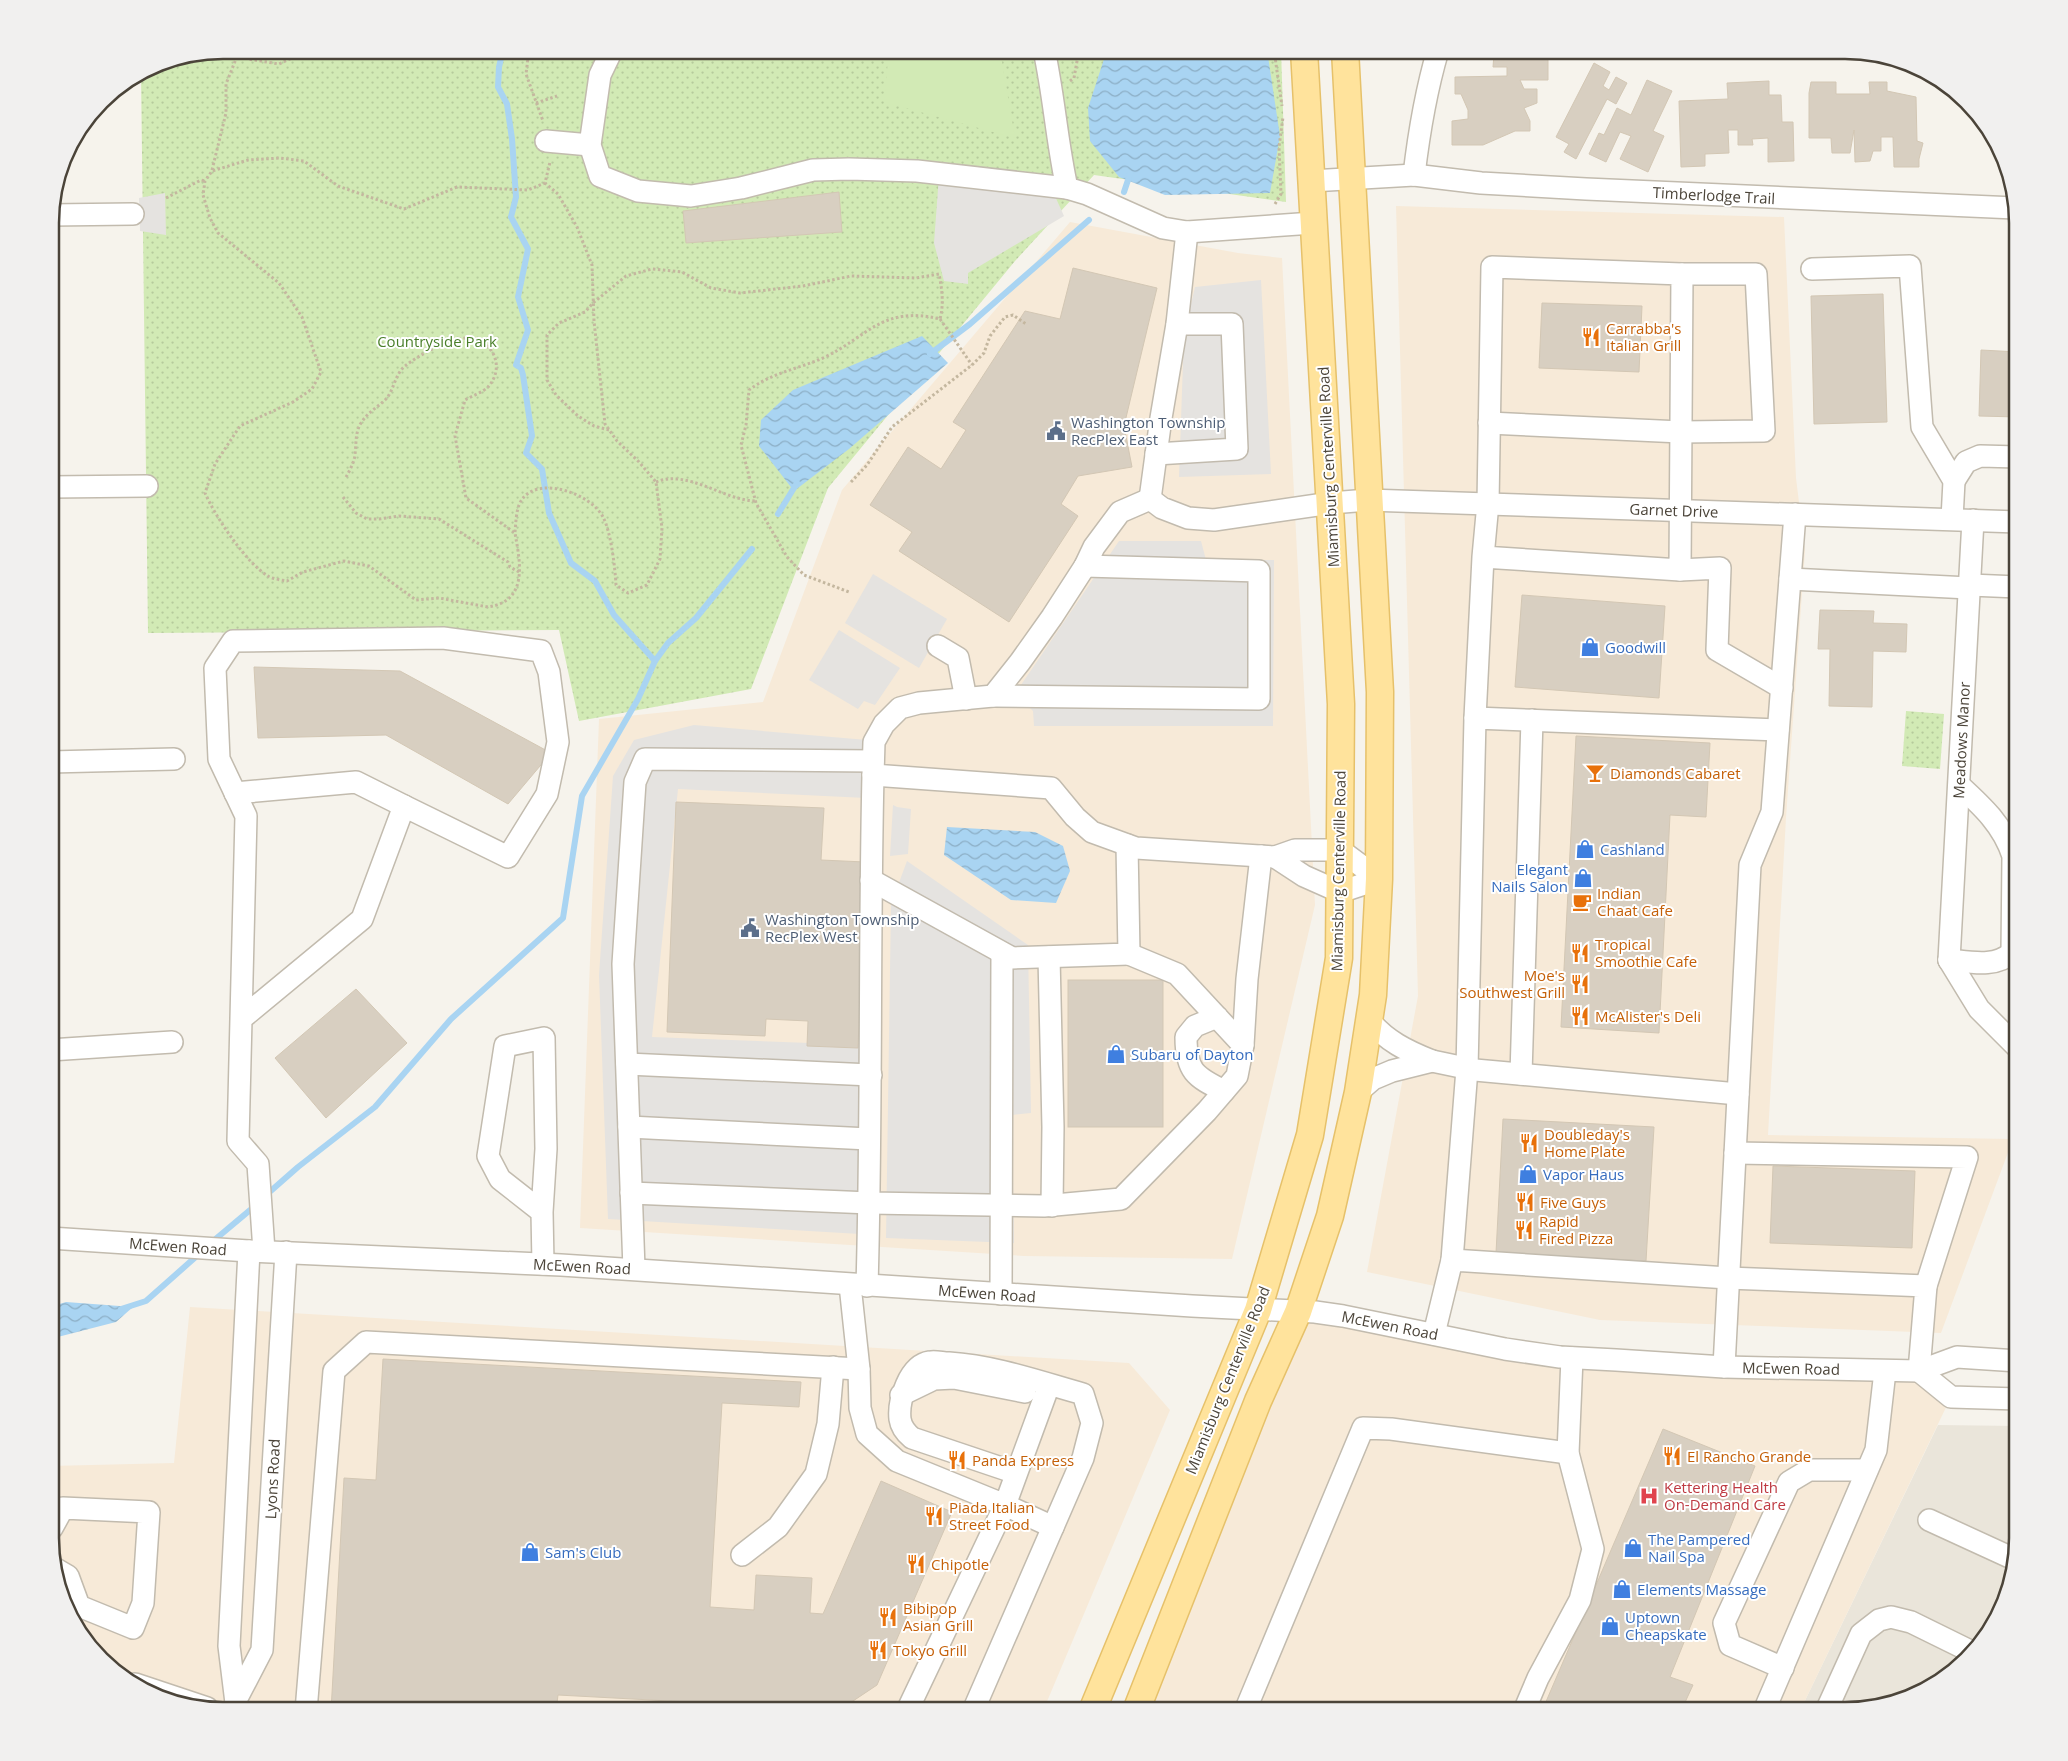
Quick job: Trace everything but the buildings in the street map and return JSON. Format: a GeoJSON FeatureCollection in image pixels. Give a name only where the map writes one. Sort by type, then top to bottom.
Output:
{"type":"FeatureCollection","features":[{"type":"Feature","properties":{"kind":"main road","name":"Miamisburg Centerville Road"},"geometry":{"type":"LineString","coordinates":[[1096,1702],[1258,1310],[1310,1135],[1339,958],[1341,704],[1304,59]]}},
{"type":"Feature","properties":{"kind":"main road"},"geometry":{"type":"LineString","coordinates":[[1140,1702],[1251,1419],[1298,1312],[1330,1216],[1358,1092],[1373,995],[1379,879],[1380,692],[1368,500],[1345,59]]}},
{"type":"Feature","properties":{"kind":"street"},"geometry":{"type":"LineString","coordinates":[[608,59],[600,74],[590,144],[600,176],[638,191],[691,196],[740,188],[813,170],[917,171],[1067,188],[1087,194],[1163,228],[1187,232],[1294,226],[1313,223]]}},
{"type":"Feature","properties":{"kind":"street"},"geometry":{"type":"LineString","coordinates":[[1046,59],[1060,157],[1067,188]]}},
{"type":"Feature","properties":{"kind":"street"},"geometry":{"type":"LineString","coordinates":[[1414,175],[1420,123],[1435,59]]}},
{"type":"Feature","properties":{"kind":"street"},"geometry":{"type":"LineString","coordinates":[[546,141],[590,144]]}},
{"type":"Feature","properties":{"kind":"street","name":"Timberlodge Trail"},"geometry":{"type":"LineString","coordinates":[[1311,181],[1414,175],[1481,183],[1576,189],[2008,208]]}},
{"type":"Feature","properties":{"kind":"street"},"geometry":{"type":"LineString","coordinates":[[59,216],[133,214]]}},
{"type":"Feature","properties":{"kind":"street"},"geometry":{"type":"LineString","coordinates":[[993,696],[1025,655],[1085,566],[1094,547],[1120,512],[1150,499],[1177,324],[1187,232]]}},
{"type":"Feature","properties":{"kind":"street"},"geometry":{"type":"LineString","coordinates":[[1812,269],[1910,266],[1922,427],[1954,481]]}},
{"type":"Feature","properties":{"kind":"street"},"geometry":{"type":"LineString","coordinates":[[1434,1334],[1452,1260],[1467,1069],[1475,718],[1483,557],[1488,504],[1489,424],[1492,267],[1682,274],[1756,274],[1764,431],[1681,432],[1489,424]]}},
{"type":"Feature","properties":{"kind":"street"},"geometry":{"type":"LineString","coordinates":[[1680,570],[1682,274]]}},
{"type":"Feature","properties":{"kind":"street"},"geometry":{"type":"LineString","coordinates":[[1156,454],[1237,449],[1232,324],[1177,324]]}},
{"type":"Feature","properties":{"kind":"street"},"geometry":{"type":"LineString","coordinates":[[1952,520],[1954,481],[1966,462],[1980,456],[2009,457]]}},
{"type":"Feature","properties":{"kind":"street"},"geometry":{"type":"LineString","coordinates":[[59,487],[147,486]]}},
{"type":"Feature","properties":{"kind":"street","name":"Garnet Drive"},"geometry":{"type":"LineString","coordinates":[[1150,499],[1162,508],[1188,518],[1214,520],[1331,503],[1368,500],[2009,522]]}},
{"type":"Feature","properties":{"kind":"street"},"geometry":{"type":"LineString","coordinates":[[1724,1367],[1750,865],[1772,812],[1795,514]]}},
{"type":"Feature","properties":{"kind":"street","name":"Meadows Manor"},"geometry":{"type":"LineString","coordinates":[[1949,960],[1973,520]]}},
{"type":"Feature","properties":{"kind":"street"},"geometry":{"type":"LineString","coordinates":[[1483,557],[1680,570],[1720,568],[1717,650],[1782,688]]}},
{"type":"Feature","properties":{"kind":"street"},"geometry":{"type":"LineString","coordinates":[[1052,1527],[1005,1505],[897,1460],[867,1434],[860,1408],[858,1369],[859,1285],[870,1203],[870,880],[873,768],[874,742],[884,724],[900,708],[919,703],[993,696],[1259,699],[1259,571],[1085,566]]}},
{"type":"Feature","properties":{"kind":"street"},"geometry":{"type":"LineString","coordinates":[[1790,579],[1970,587],[2009,586]]}},
{"type":"Feature","properties":{"kind":"street","name":"Lyons Road"},"geometry":{"type":"LineString","coordinates":[[236,1702],[229,1646],[257,1251],[258,1164],[238,1141],[246,816],[219,759],[215,668],[233,641],[444,638],[541,651],[549,672],[558,742],[547,794],[508,857],[404,806]]}},
{"type":"Feature","properties":{"kind":"street"},"geometry":{"type":"LineString","coordinates":[[938,646],[958,658],[966,698]]}},
{"type":"Feature","properties":{"kind":"street"},"geometry":{"type":"LineString","coordinates":[[1475,718],[1778,730]]}},
{"type":"Feature","properties":{"kind":"street"},"geometry":{"type":"LineString","coordinates":[[1521,1074],[1532,720]]}},
{"type":"Feature","properties":{"kind":"street"},"geometry":{"type":"LineString","coordinates":[[59,762],[174,760]]}},
{"type":"Feature","properties":{"kind":"street"},"geometry":{"type":"LineString","coordinates":[[634,1269],[623,964],[635,782],[645,760],[873,768],[1051,788],[1075,817],[1092,832],[1136,848],[1268,857],[1295,850],[1340,850],[1379,879]]}},
{"type":"Feature","properties":{"kind":"street"},"geometry":{"type":"LineString","coordinates":[[235,793],[356,782],[404,806],[362,919],[242,1019]]}},
{"type":"Feature","properties":{"kind":"street"},"geometry":{"type":"LineString","coordinates":[[1959,785],[1986,809],[2009,845]]}},
{"type":"Feature","properties":{"kind":"street"},"geometry":{"type":"LineString","coordinates":[[1127,845],[1129,954]]}},
{"type":"Feature","properties":{"kind":"street"},"geometry":{"type":"LineString","coordinates":[[1268,857],[1340,892],[1379,879]]}},
{"type":"Feature","properties":{"kind":"street"},"geometry":{"type":"LineString","coordinates":[[631,1193],[870,1203],[1003,1206],[1052,1206],[1121,1199],[1208,1111],[1237,1076],[1243,1045],[1247,979],[1268,857]]}},
{"type":"Feature","properties":{"kind":"street"},"geometry":{"type":"LineString","coordinates":[[870,880],[1012,958],[1129,954],[1177,974],[1243,1045]]}},
{"type":"Feature","properties":{"kind":"street"},"geometry":{"type":"LineString","coordinates":[[1001,1294],[1003,1206],[1002,953]]}},
{"type":"Feature","properties":{"kind":"street"},"geometry":{"type":"LineString","coordinates":[[1949,960],[1983,963],[2006,959],[2009,956]]}},
{"type":"Feature","properties":{"kind":"street"},"geometry":{"type":"LineString","coordinates":[[1049,957],[1053,1127],[1052,1206]]}},
{"type":"Feature","properties":{"kind":"street"},"geometry":{"type":"LineString","coordinates":[[1949,960],[1979,1009],[2009,1039]]}},
{"type":"Feature","properties":{"kind":"street"},"geometry":{"type":"LineString","coordinates":[[1217,1017],[1195,1026],[1186,1037],[1186,1055],[1192,1070],[1202,1080],[1224,1091]]}},
{"type":"Feature","properties":{"kind":"street"},"geometry":{"type":"LineString","coordinates":[[1369,1020],[1376,1029],[1402,1049],[1432,1061],[1467,1069],[1738,1094]]}},
{"type":"Feature","properties":{"kind":"street"},"geometry":{"type":"LineString","coordinates":[[542,1212],[500,1179],[488,1156],[505,1046],[544,1038],[546,1149],[542,1212],[543,1264]]}},
{"type":"Feature","properties":{"kind":"street"},"geometry":{"type":"LineString","coordinates":[[59,1049],[172,1042]]}},
{"type":"Feature","properties":{"kind":"street"},"geometry":{"type":"LineString","coordinates":[[1358,1092],[1373,1079],[1392,1071],[1432,1061]]}},
{"type":"Feature","properties":{"kind":"street"},"geometry":{"type":"LineString","coordinates":[[627,1064],[871,1074]]}},
{"type":"Feature","properties":{"kind":"street"},"geometry":{"type":"LineString","coordinates":[[629,1127],[869,1140]]}},
{"type":"Feature","properties":{"kind":"street"},"geometry":{"type":"LineString","coordinates":[[1735,1153],[1967,1157],[1926,1286],[1919,1372],[1951,1397],[2009,1399]]}},
{"type":"Feature","properties":{"kind":"street","name":"McEwen Road"},"geometry":{"type":"LineString","coordinates":[[59,1239],[257,1251],[634,1269],[1001,1294],[1315,1312],[1344,1316],[1505,1349],[1572,1358],[1724,1367],[1919,1372],[1956,1357],[2009,1360]]}},
{"type":"Feature","properties":{"kind":"street","name":"Lyons Road"},"geometry":{"type":"LineString","coordinates":[[238,1702],[262,1650],[286,1252]]}},
{"type":"Feature","properties":{"kind":"street"},"geometry":{"type":"LineString","coordinates":[[1452,1260],[1728,1278],[1926,1286]]}},
{"type":"Feature","properties":{"kind":"street"},"geometry":{"type":"LineString","coordinates":[[307,1702],[334,1372],[366,1342],[858,1369]]}},
{"type":"Feature","properties":{"kind":"street"},"geometry":{"type":"LineString","coordinates":[[1528,1702],[1538,1678],[1580,1600],[1593,1549],[1568,1453],[1572,1358]]}},
{"type":"Feature","properties":{"kind":"street"},"geometry":{"type":"LineString","coordinates":[[742,1556],[778,1527],[816,1474],[828,1424],[833,1367]]}},
{"type":"Feature","properties":{"kind":"street"},"geometry":{"type":"LineString","coordinates":[[1768,1702],[1876,1450],[1885,1371]]}},
{"type":"Feature","properties":{"kind":"street"},"geometry":{"type":"LineString","coordinates":[[978,1702],[1083,1458],[1092,1423],[1084,1394],[1049,1385],[1028,1392],[968,1379],[934,1378],[902,1395],[900,1420],[906,1433],[912,1438],[1016,1474]]}},
{"type":"Feature","properties":{"kind":"street"},"geometry":{"type":"LineString","coordinates":[[911,1702],[1005,1505],[1049,1385]]}},
{"type":"Feature","properties":{"kind":"street"},"geometry":{"type":"LineString","coordinates":[[1250,1702],[1363,1428],[1391,1429],[1568,1453]]}},
{"type":"Feature","properties":{"kind":"street"},"geometry":{"type":"LineString","coordinates":[[1783,1668],[1730,1644],[1724,1623],[1789,1482],[1809,1470],[1868,1470]]}},
{"type":"Feature","properties":{"kind":"street"},"geometry":{"type":"LineString","coordinates":[[59,1515],[63,1508],[149,1512],[143,1603],[133,1628],[79,1606],[68,1576],[63,1573]]}},
{"type":"Feature","properties":{"kind":"street"},"geometry":{"type":"LineString","coordinates":[[1928,1520],[2008,1556]]}},
{"type":"Feature","properties":{"kind":"street"},"geometry":{"type":"LineString","coordinates":[[1830,1702],[1861,1634],[1879,1620],[1891,1617],[1911,1622],[1965,1649]]}},
{"type":"Feature","properties":{"kind":"path"},"geometry":{"type":"LineString","coordinates":[[236,59],[226,84],[226,113],[212,171],[205,181],[203,195],[210,218],[218,233],[279,283],[302,317],[320,372],[312,389],[293,402],[240,426],[215,464],[205,493],[210,504],[244,554],[268,577],[287,581],[303,572],[344,562],[369,566],[416,600],[439,598],[488,607],[496,606],[510,598],[518,585],[519,572],[515,533],[517,514],[522,498],[536,490],[562,489],[586,498],[603,516],[614,558],[616,585],[628,593],[647,585],[660,559],[662,528],[656,482],[639,462],[617,442],[605,424],[593,303],[592,265],[577,227],[558,194],[545,182]]}},
{"type":"Feature","properties":{"kind":"path"},"geometry":{"type":"LineString","coordinates":[[248,59],[279,64],[290,59]]}},
{"type":"Feature","properties":{"kind":"path"},"geometry":{"type":"LineString","coordinates":[[528,59],[526,74],[544,124],[550,162],[545,182]]}},
{"type":"Feature","properties":{"kind":"path"},"geometry":{"type":"LineString","coordinates":[[1274,207],[1281,194],[1279,147],[1283,112],[1275,59]]}},
{"type":"Feature","properties":{"kind":"path"},"geometry":{"type":"LineString","coordinates":[[536,103],[557,96]]}},
{"type":"Feature","properties":{"kind":"path"},"geometry":{"type":"LineString","coordinates":[[212,171],[248,160],[280,158],[304,161],[338,186],[404,208],[457,187],[528,190],[545,182]]}},
{"type":"Feature","properties":{"kind":"path"},"geometry":{"type":"LineString","coordinates":[[166,198],[201,180],[205,181]]}},
{"type":"Feature","properties":{"kind":"path"},"geometry":{"type":"LineString","coordinates":[[609,430],[594,426],[578,416],[556,395],[547,380],[547,335],[559,323],[585,312],[626,276],[652,269],[682,272],[711,288],[740,293],[804,286],[851,276],[916,278],[938,274],[942,290],[940,319]]}},
{"type":"Feature","properties":{"kind":"path"},"geometry":{"type":"LineString","coordinates":[[851,482],[867,465],[892,427],[972,365],[984,353],[990,336],[1005,317],[1013,315],[1026,324]]}},
{"type":"Feature","properties":{"kind":"path"},"geometry":{"type":"LineString","coordinates":[[849,592],[804,575],[787,557],[755,501],[741,445],[746,425],[749,390],[761,381],[824,357],[878,324],[903,316],[940,319],[972,365]]}},
{"type":"Feature","properties":{"kind":"path"},"geometry":{"type":"LineString","coordinates":[[346,477],[354,460],[354,445],[360,424],[374,407],[386,399],[403,367],[443,344],[465,338],[480,340],[488,345],[494,354],[496,371],[488,387],[465,400],[455,436],[466,498],[515,533]]}},
{"type":"Feature","properties":{"kind":"path"},"geometry":{"type":"LineString","coordinates":[[656,482],[665,478],[694,482],[741,500],[755,501]]}},
{"type":"Feature","properties":{"kind":"path"},"geometry":{"type":"LineString","coordinates":[[343,497],[356,513],[367,519],[399,516],[439,519],[508,562],[510,567],[519,572]]}},
{"type":"Feature","properties":{"kind":"shaded area"},"geometry":{"type":"Polygon","coordinates":[[[940,162],[1045,174],[1064,216],[968,273],[968,284],[944,281],[934,243],[940,162]]]}},
{"type":"Feature","properties":{"kind":"shaded area"},"geometry":{"type":"Polygon","coordinates":[[[165,193],[166,235],[140,231],[139,198],[165,193]]]}},
{"type":"Feature","properties":{"kind":"shaded area"},"geometry":{"type":"Polygon","coordinates":[[[1396,206],[1784,217],[1796,478],[1805,551],[1786,818],[1768,1135],[2009,1139],[2009,1150],[1941,1333],[1600,1320],[1367,1272],[1418,996],[1396,206]]]}},
{"type":"Feature","properties":{"kind":"shaded area"},"geometry":{"type":"Polygon","coordinates":[[[1070,222],[1238,253],[1282,258],[1315,905],[1232,1259],[1024,1256],[580,1228],[599,719],[763,702],[842,490],[1070,222]]]}},
{"type":"Feature","properties":{"kind":"shaded area"},"geometry":{"type":"Polygon","coordinates":[[[1261,280],[1271,474],[1179,477],[1184,334],[1195,287],[1261,280]]]}},
{"type":"Feature","properties":{"kind":"shaded area"},"geometry":{"type":"Polygon","coordinates":[[[1119,541],[1201,541],[1206,560],[1274,560],[1273,726],[1034,726],[1033,711],[1030,708],[1006,707],[1119,541]]]}},
{"type":"Feature","properties":{"kind":"shaded area"},"geometry":{"type":"Polygon","coordinates":[[[873,574],[947,619],[919,668],[845,623],[873,574]]]}},
{"type":"Feature","properties":{"kind":"shaded area"},"geometry":{"type":"Polygon","coordinates":[[[839,630],[900,668],[875,705],[864,701],[858,709],[809,680],[839,630]]]}},
{"type":"Feature","properties":{"kind":"shaded area"},"geometry":{"type":"Polygon","coordinates":[[[694,725],[867,740],[866,798],[678,789],[652,1037],[865,1045],[860,1234],[608,1219],[599,975],[613,776],[634,740],[694,725]]]}},
{"type":"Feature","properties":{"kind":"shaded area"},"geometry":{"type":"Polygon","coordinates":[[[893,805],[911,809],[908,854],[890,856],[893,805]]]}},
{"type":"Feature","properties":{"kind":"shaded area"},"geometry":{"type":"Polygon","coordinates":[[[907,861],[1028,945],[1031,1113],[1012,1115],[1014,1243],[886,1238],[891,904],[907,861]]]}},
{"type":"Feature","properties":{"kind":"shaded area"},"geometry":{"type":"Polygon","coordinates":[[[190,1307],[1129,1363],[1170,1410],[1047,1702],[223,1702],[202,1701],[170,1694],[132,1675],[115,1661],[93,1638],[71,1601],[64,1580],[59,1549],[59,1466],[174,1463],[190,1307]]]}},
{"type":"Feature","properties":{"kind":"shaded area"},"geometry":{"type":"Polygon","coordinates":[[[1298,1312],[1505,1349],[1919,1371],[1951,1397],[1804,1702],[1140,1702],[1298,1312]]]}},
{"type":"Feature","properties":{"kind":"shaded area"},"geometry":{"type":"Polygon","coordinates":[[[1938,1425],[2009,1426],[2008,1559],[2001,1591],[1982,1629],[1953,1661],[1936,1675],[1898,1694],[1866,1701],[1804,1702],[1938,1425]]]}},
{"type":"Feature","properties":{"kind":"green space","name":"Countryside Park"},"geometry":{"type":"Polygon","coordinates":[[[223,59],[1281,59],[1286,202],[1094,175],[1015,261],[828,488],[751,689],[579,721],[559,630],[148,633],[141,81],[160,71],[202,60],[223,59]]]}},
{"type":"Feature","properties":{"kind":"green space"},"geometry":{"type":"Polygon","coordinates":[[[888,59],[1002,59],[1015,138],[884,102],[888,59]]]}},
{"type":"Feature","properties":{"kind":"green space"},"geometry":{"type":"Polygon","coordinates":[[[1906,711],[1944,714],[1940,769],[1902,766],[1906,711]]]}},
{"type":"Feature","properties":{"kind":"water"},"geometry":{"type":"Polygon","coordinates":[[[1104,59],[1268,59],[1280,136],[1270,193],[1165,195],[1119,177],[1090,141],[1088,108],[1104,59]]]}},
{"type":"Feature","properties":{"kind":"water"},"geometry":{"type":"Polygon","coordinates":[[[922,336],[948,363],[849,449],[794,491],[759,446],[761,420],[793,390],[922,336]]]}},
{"type":"Feature","properties":{"kind":"water"},"geometry":{"type":"Polygon","coordinates":[[[947,827],[1035,832],[1063,846],[1070,871],[1056,903],[1011,900],[944,855],[947,827]]]}},
{"type":"Feature","properties":{"kind":"water"},"geometry":{"type":"Polygon","coordinates":[[[66,1302],[133,1307],[116,1322],[59,1337],[59,1304],[66,1302]]]}},
{"type":"Feature","properties":{"kind":"waterway"},"geometry":{"type":"LineString","coordinates":[[501,59],[498,87],[507,104],[512,139],[516,197],[511,217],[528,249],[518,297],[528,330],[516,365],[521,368],[523,375],[532,436],[526,453],[542,469],[549,513],[571,563],[595,581],[614,615],[655,661]]}},
{"type":"Feature","properties":{"kind":"waterway"},"geometry":{"type":"LineString","coordinates":[[1124,192],[1130,174]]}},
{"type":"Feature","properties":{"kind":"waterway"},"geometry":{"type":"LineString","coordinates":[[930,354],[970,324],[1089,220]]}},
{"type":"Feature","properties":{"kind":"waterway"},"geometry":{"type":"LineString","coordinates":[[778,514],[797,483]]}},
{"type":"Feature","properties":{"kind":"waterway"},"geometry":{"type":"LineString","coordinates":[[265,1196],[298,1167],[375,1107],[451,1019],[563,918],[582,796],[638,699],[655,661],[668,643],[696,618],[752,549]]}},
{"type":"Feature","properties":{"kind":"waterway"},"geometry":{"type":"LineString","coordinates":[[212,1242],[256,1205]]}},
{"type":"Feature","properties":{"kind":"waterway"},"geometry":{"type":"LineString","coordinates":[[121,1309],[146,1301],[199,1254]]}},
{"type":"Feature","properties":{"kind":"place","name":"Carrabba's Italian Grill"},"geometry":{"type":"Point","coordinates":[1591,337]}},
{"type":"Feature","properties":{"kind":"place","name":"Washington Township RecPlex East"},"geometry":{"type":"Point","coordinates":[1056,431]}},
{"type":"Feature","properties":{"kind":"place","name":"Goodwill"},"geometry":{"type":"Point","coordinates":[1590,647]}},
{"type":"Feature","properties":{"kind":"place","name":"Diamonds Cabaret"},"geometry":{"type":"Point","coordinates":[1595,773]}},
{"type":"Feature","properties":{"kind":"place","name":"Cashland"},"geometry":{"type":"Point","coordinates":[1585,849]}},
{"type":"Feature","properties":{"kind":"place","name":"Elegant Nails Salon"},"geometry":{"type":"Point","coordinates":[1583,878]}},
{"type":"Feature","properties":{"kind":"place","name":"Indian Chaat Cafe"},"geometry":{"type":"Point","coordinates":[1582,902]}},
{"type":"Feature","properties":{"kind":"place","name":"Washington Township RecPlex West"},"geometry":{"type":"Point","coordinates":[750,928]}},
{"type":"Feature","properties":{"kind":"place","name":"Tropical Smoothie Cafe"},"geometry":{"type":"Point","coordinates":[1580,953]}},
{"type":"Feature","properties":{"kind":"place","name":"Moe's Southwest Grill"},"geometry":{"type":"Point","coordinates":[1580,984]}},
{"type":"Feature","properties":{"kind":"place","name":"McAlister's Deli"},"geometry":{"type":"Point","coordinates":[1580,1016]}},
{"type":"Feature","properties":{"kind":"place","name":"Subaru of Dayton"},"geometry":{"type":"Point","coordinates":[1116,1054]}},
{"type":"Feature","properties":{"kind":"place","name":"Doubleday's Home Plate"},"geometry":{"type":"Point","coordinates":[1529,1143]}},
{"type":"Feature","properties":{"kind":"place","name":"Vapor Haus"},"geometry":{"type":"Point","coordinates":[1528,1174]}},
{"type":"Feature","properties":{"kind":"place","name":"Five Guys"},"geometry":{"type":"Point","coordinates":[1525,1202]}},
{"type":"Feature","properties":{"kind":"place","name":"Rapid Fired Pizza"},"geometry":{"type":"Point","coordinates":[1524,1230]}},
{"type":"Feature","properties":{"kind":"place","name":"El Rancho Grande"},"geometry":{"type":"Point","coordinates":[1672,1456]}},
{"type":"Feature","properties":{"kind":"place","name":"Panda Express"},"geometry":{"type":"Point","coordinates":[957,1460]}},
{"type":"Feature","properties":{"kind":"place","name":"Kettering Health On-Demand Care"},"geometry":{"type":"Point","coordinates":[1649,1496]}},
{"type":"Feature","properties":{"kind":"place","name":"Piada Italian Street Food"},"geometry":{"type":"Point","coordinates":[934,1516]}},
{"type":"Feature","properties":{"kind":"place","name":"The Pampered Nail Spa"},"geometry":{"type":"Point","coordinates":[1633,1548]}},
{"type":"Feature","properties":{"kind":"place","name":"Sam's Club"},"geometry":{"type":"Point","coordinates":[530,1552]}},
{"type":"Feature","properties":{"kind":"place","name":"Chipotle"},"geometry":{"type":"Point","coordinates":[916,1564]}},
{"type":"Feature","properties":{"kind":"place","name":"Elements Massage"},"geometry":{"type":"Point","coordinates":[1622,1589]}},
{"type":"Feature","properties":{"kind":"place","name":"Bibipop Asian Grill"},"geometry":{"type":"Point","coordinates":[888,1617]}},
{"type":"Feature","properties":{"kind":"place","name":"Uptown Cheapskate"},"geometry":{"type":"Point","coordinates":[1610,1626]}},
{"type":"Feature","properties":{"kind":"place","name":"Tokyo Grill"},"geometry":{"type":"Point","coordinates":[878,1650]}}]}
